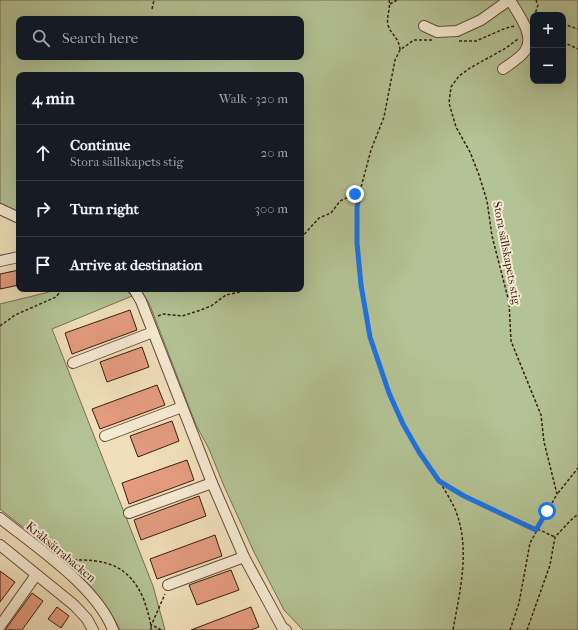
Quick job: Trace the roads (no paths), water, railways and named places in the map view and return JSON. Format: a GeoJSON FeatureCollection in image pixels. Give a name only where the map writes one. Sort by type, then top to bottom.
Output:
{"type":"FeatureCollection","features":[{"type":"Feature","properties":{"kind":"street"},"geometry":{"type":"LineString","coordinates":[[424,26],[437,32],[457,31],[481,20],[510,0],[526,28],[529,40],[525,52],[503,69]]}},
{"type":"Feature","properties":{"kind":"street"},"geometry":{"type":"LineString","coordinates":[[0,208],[16,216]]}},
{"type":"Feature","properties":{"kind":"street"},"geometry":{"type":"LineString","coordinates":[[0,261],[16,258]]}},
{"type":"Feature","properties":{"kind":"street"},"geometry":{"type":"LineString","coordinates":[[136,292],[154,332],[212,483],[244,557],[281,629]]}},
{"type":"Feature","properties":{"kind":"street"},"geometry":{"type":"LineString","coordinates":[[73,363],[154,332]]}},
{"type":"Feature","properties":{"kind":"street"},"geometry":{"type":"LineString","coordinates":[[105,436],[182,407]]}},
{"type":"Feature","properties":{"kind":"street"},"geometry":{"type":"LineString","coordinates":[[129,513],[212,483]]}},
{"type":"Feature","properties":{"kind":"street","name":"Kråksätrabacken"},"geometry":{"type":"LineString","coordinates":[[0,518],[59,566],[91,595],[103,609],[113,630]]}},
{"type":"Feature","properties":{"kind":"street"},"geometry":{"type":"LineString","coordinates":[[0,545],[74,605],[87,619],[93,630]]}},
{"type":"Feature","properties":{"kind":"street"},"geometry":{"type":"LineString","coordinates":[[168,585],[244,557]]}},
{"type":"Feature","properties":{"kind":"street"},"geometry":{"type":"LineString","coordinates":[[0,626],[36,575]]}}]}
